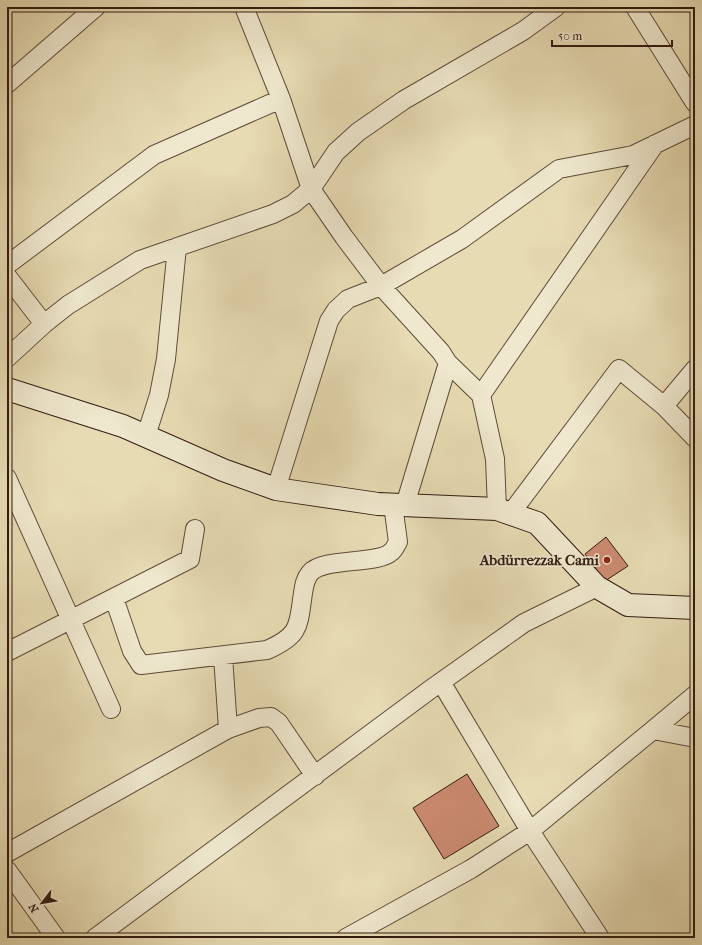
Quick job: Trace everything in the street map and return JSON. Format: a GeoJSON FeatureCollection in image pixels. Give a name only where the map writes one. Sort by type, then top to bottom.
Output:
{"type":"FeatureCollection","features":[{"type":"Feature","properties":{"kind":"street"},"geometry":{"type":"LineString","coordinates":[[7,84],[96,7]]}},
{"type":"Feature","properties":{"kind":"street"},"geometry":{"type":"LineString","coordinates":[[244,7],[281,99],[311,189],[380,286],[441,352],[448,363],[481,395],[495,459],[504,511]]}},
{"type":"Feature","properties":{"kind":"street"},"geometry":{"type":"LineString","coordinates":[[7,358],[44,324],[68,305],[140,260],[273,214],[292,204],[311,189],[336,152],[358,132],[404,100],[523,31],[556,7]]}},
{"type":"Feature","properties":{"kind":"street"},"geometry":{"type":"LineString","coordinates":[[635,7],[695,103]]}},
{"type":"Feature","properties":{"kind":"street"},"geometry":{"type":"LineString","coordinates":[[7,266],[154,155],[281,99]]}},
{"type":"Feature","properties":{"kind":"street"},"geometry":{"type":"LineString","coordinates":[[276,488],[329,322],[336,310],[348,299],[380,286],[462,239],[559,169],[633,155],[695,125]]}},
{"type":"Feature","properties":{"kind":"street"},"geometry":{"type":"LineString","coordinates":[[481,395],[656,144]]}},
{"type":"Feature","properties":{"kind":"street"},"geometry":{"type":"LineString","coordinates":[[146,436],[159,395],[166,359],[177,247]]}},
{"type":"Feature","properties":{"kind":"street"},"geometry":{"type":"LineString","coordinates":[[7,276],[44,324]]}},
{"type":"Feature","properties":{"kind":"street"},"geometry":{"type":"LineString","coordinates":[[114,598],[132,651],[141,665],[267,650],[283,642],[292,635],[298,627],[305,582],[310,572],[320,566],[378,557],[391,553],[398,542],[399,504],[448,363]]}},
{"type":"Feature","properties":{"kind":"street"},"geometry":{"type":"LineString","coordinates":[[504,511],[619,369],[664,406],[695,438]]}},
{"type":"Feature","properties":{"kind":"street"},"geometry":{"type":"LineString","coordinates":[[664,406],[695,369]]}},
{"type":"Feature","properties":{"kind":"street"},"geometry":{"type":"LineString","coordinates":[[7,389],[123,426],[223,470],[276,488],[378,504],[504,511],[537,523],[597,587],[628,605],[695,608]]}},
{"type":"Feature","properties":{"kind":"street"},"geometry":{"type":"LineString","coordinates":[[7,478],[111,710]]}},
{"type":"Feature","properties":{"kind":"street"},"geometry":{"type":"LineString","coordinates":[[7,652],[190,559],[195,529]]}},
{"type":"Feature","properties":{"kind":"street"},"geometry":{"type":"LineString","coordinates":[[95,938],[441,682],[524,623],[597,587]]}},
{"type":"Feature","properties":{"kind":"street"},"geometry":{"type":"LineString","coordinates":[[223,656],[228,730]]}},
{"type":"Feature","properties":{"kind":"street"},"geometry":{"type":"LineString","coordinates":[[441,682],[530,831],[600,938]]}},
{"type":"Feature","properties":{"kind":"street"},"geometry":{"type":"LineString","coordinates":[[346,938],[471,869],[530,831],[695,695]]}},
{"type":"Feature","properties":{"kind":"street"},"geometry":{"type":"LineString","coordinates":[[7,853],[228,730],[260,718],[271,717],[279,723],[315,776]]}},
{"type":"Feature","properties":{"kind":"street"},"geometry":{"type":"LineString","coordinates":[[653,730],[695,738]]}},
{"type":"Feature","properties":{"kind":"street"},"geometry":{"type":"LineString","coordinates":[[7,870],[56,938]]}},
{"type":"Feature","properties":{"kind":"building","name":"Abdürrezzak Cami"},"geometry":{"type":"Polygon","coordinates":[[[606,537],[628,566],[605,581],[585,554],[606,537]]]}},
{"type":"Feature","properties":{"kind":"building"},"geometry":{"type":"Polygon","coordinates":[[[467,774],[499,826],[444,859],[413,808],[467,774]]]}},
{"type":"Feature","properties":{"kind":"place","name":"Abdürrezzak Cami"},"geometry":{"type":"Point","coordinates":[607,560]}}]}
